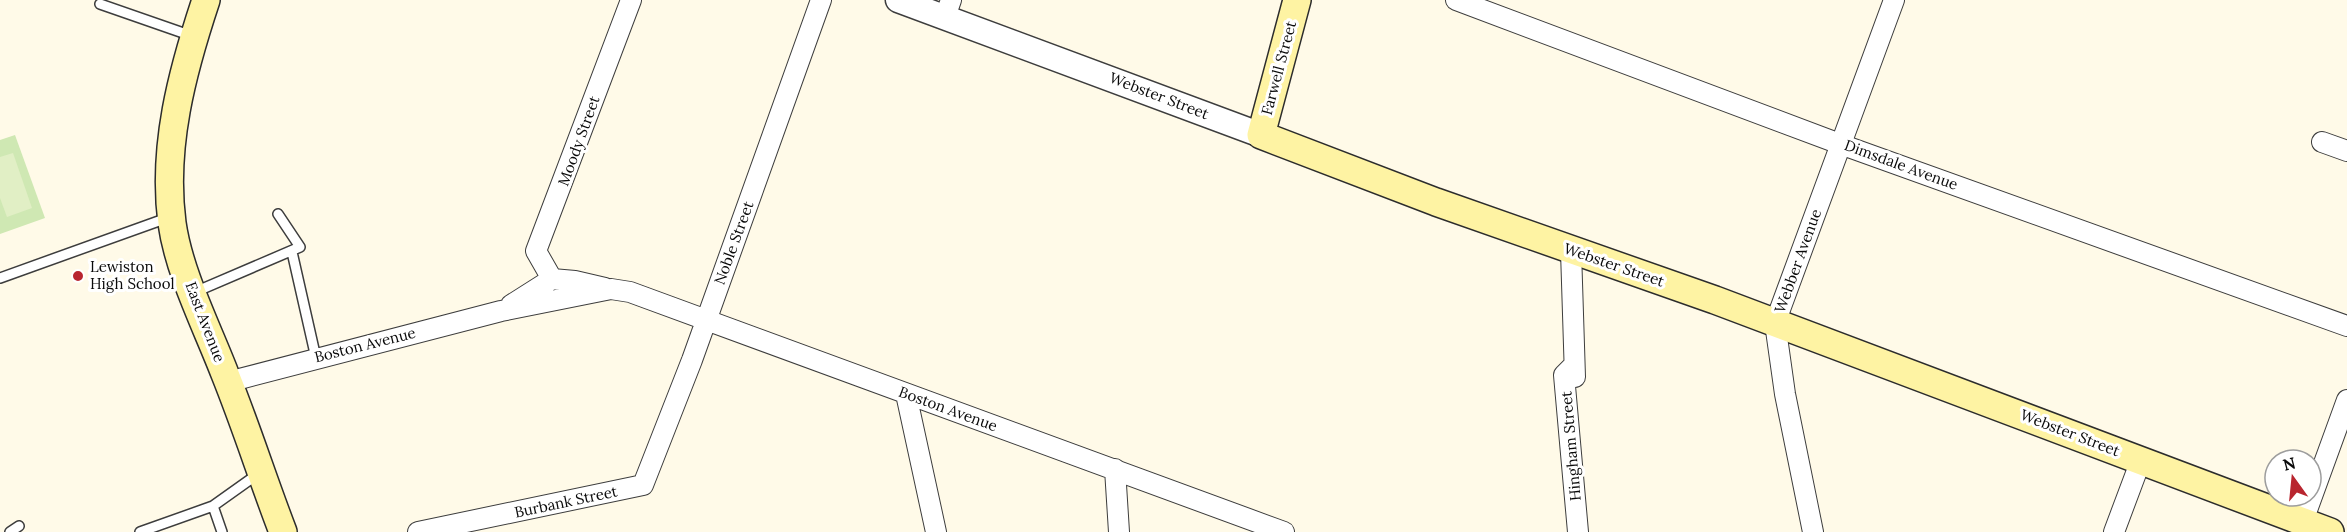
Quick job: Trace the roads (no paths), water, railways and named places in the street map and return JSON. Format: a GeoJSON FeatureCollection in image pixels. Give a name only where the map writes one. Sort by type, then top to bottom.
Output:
{"type":"FeatureCollection","features":[{"type":"Feature","properties":{"kind":"main road","name":"East Avenue"},"geometry":{"type":"LineString","coordinates":[[206,0],[194,37],[172,136],[169,165],[172,216],[193,293],[283,532]]}},
{"type":"Feature","properties":{"kind":"main road","name":"Farwell Street"},"geometry":{"type":"LineString","coordinates":[[1261,135],[1297,0]]}},
{"type":"Feature","properties":{"kind":"main road","name":"Webster Street"},"geometry":{"type":"LineString","coordinates":[[1261,135],[2141,460],[2305,527],[2330,532]]}},
{"type":"Feature","properties":{"kind":"street","name":"Moody Street"},"geometry":{"type":"LineString","coordinates":[[552,279],[536,251],[631,0]]}},
{"type":"Feature","properties":{"kind":"street","name":"Noble Street"},"geometry":{"type":"LineString","coordinates":[[644,485],[821,0]]}},
{"type":"Feature","properties":{"kind":"street","name":"Webster Street"},"geometry":{"type":"LineString","coordinates":[[898,0],[948,9],[1261,135]]}},
{"type":"Feature","properties":{"kind":"street","name":"Dimsdale Avenue"},"geometry":{"type":"LineString","coordinates":[[1456,0],[1840,144],[2347,326]]}},
{"type":"Feature","properties":{"kind":"street","name":"Webber Avenue"},"geometry":{"type":"LineString","coordinates":[[1813,532],[1787,404],[1775,323],[1894,0]]}},
{"type":"Feature","properties":{"kind":"street"},"geometry":{"type":"LineString","coordinates":[[2322,142],[2347,152]]}},
{"type":"Feature","properties":{"kind":"street"},"geometry":{"type":"LineString","coordinates":[[1571,250],[1576,393]]}},
{"type":"Feature","properties":{"kind":"street","name":"Boston Avenue"},"geometry":{"type":"LineString","coordinates":[[501,310],[552,279],[575,281],[630,292],[1284,532]]}},
{"type":"Feature","properties":{"kind":"street","name":"Boston Avenue"},"geometry":{"type":"LineString","coordinates":[[228,382],[501,310],[611,289]]}},
{"type":"Feature","properties":{"kind":"street","name":"Hingham Street"},"geometry":{"type":"LineString","coordinates":[[1574,365],[1564,375],[1578,532]]}},
{"type":"Feature","properties":{"kind":"street"},"geometry":{"type":"LineString","coordinates":[[906,394],[936,532]]}},
{"type":"Feature","properties":{"kind":"street"},"geometry":{"type":"LineString","coordinates":[[2305,527],[2347,400]]}},
{"type":"Feature","properties":{"kind":"street"},"geometry":{"type":"LineString","coordinates":[[2114,532],[2141,460]]}},
{"type":"Feature","properties":{"kind":"street"},"geometry":{"type":"LineString","coordinates":[[1114,469],[1119,532]]}},
{"type":"Feature","properties":{"kind":"street","name":"Burbank Street"},"geometry":{"type":"LineString","coordinates":[[418,532],[644,485]]}},
{"type":"Feature","properties":{"kind":"lane"},"geometry":{"type":"LineString","coordinates":[[100,4],[194,37]]}},
{"type":"Feature","properties":{"kind":"lane"},"geometry":{"type":"LineString","coordinates":[[193,293],[300,247],[278,214]]}},
{"type":"Feature","properties":{"kind":"lane"},"geometry":{"type":"LineString","coordinates":[[0,278],[172,216]]}},
{"type":"Feature","properties":{"kind":"lane"},"geometry":{"type":"LineString","coordinates":[[292,252],[316,358]]}},
{"type":"Feature","properties":{"kind":"lane"},"geometry":{"type":"LineString","coordinates":[[140,532],[213,506],[260,473]]}},
{"type":"Feature","properties":{"kind":"lane"},"geometry":{"type":"LineString","coordinates":[[213,506],[222,532]]}},
{"type":"Feature","properties":{"kind":"lane"},"geometry":{"type":"LineString","coordinates":[[10,532],[19,526]]}},
{"type":"Feature","properties":{"kind":"place","name":"Lewiston High School"},"geometry":{"type":"Point","coordinates":[78,276]}}]}
